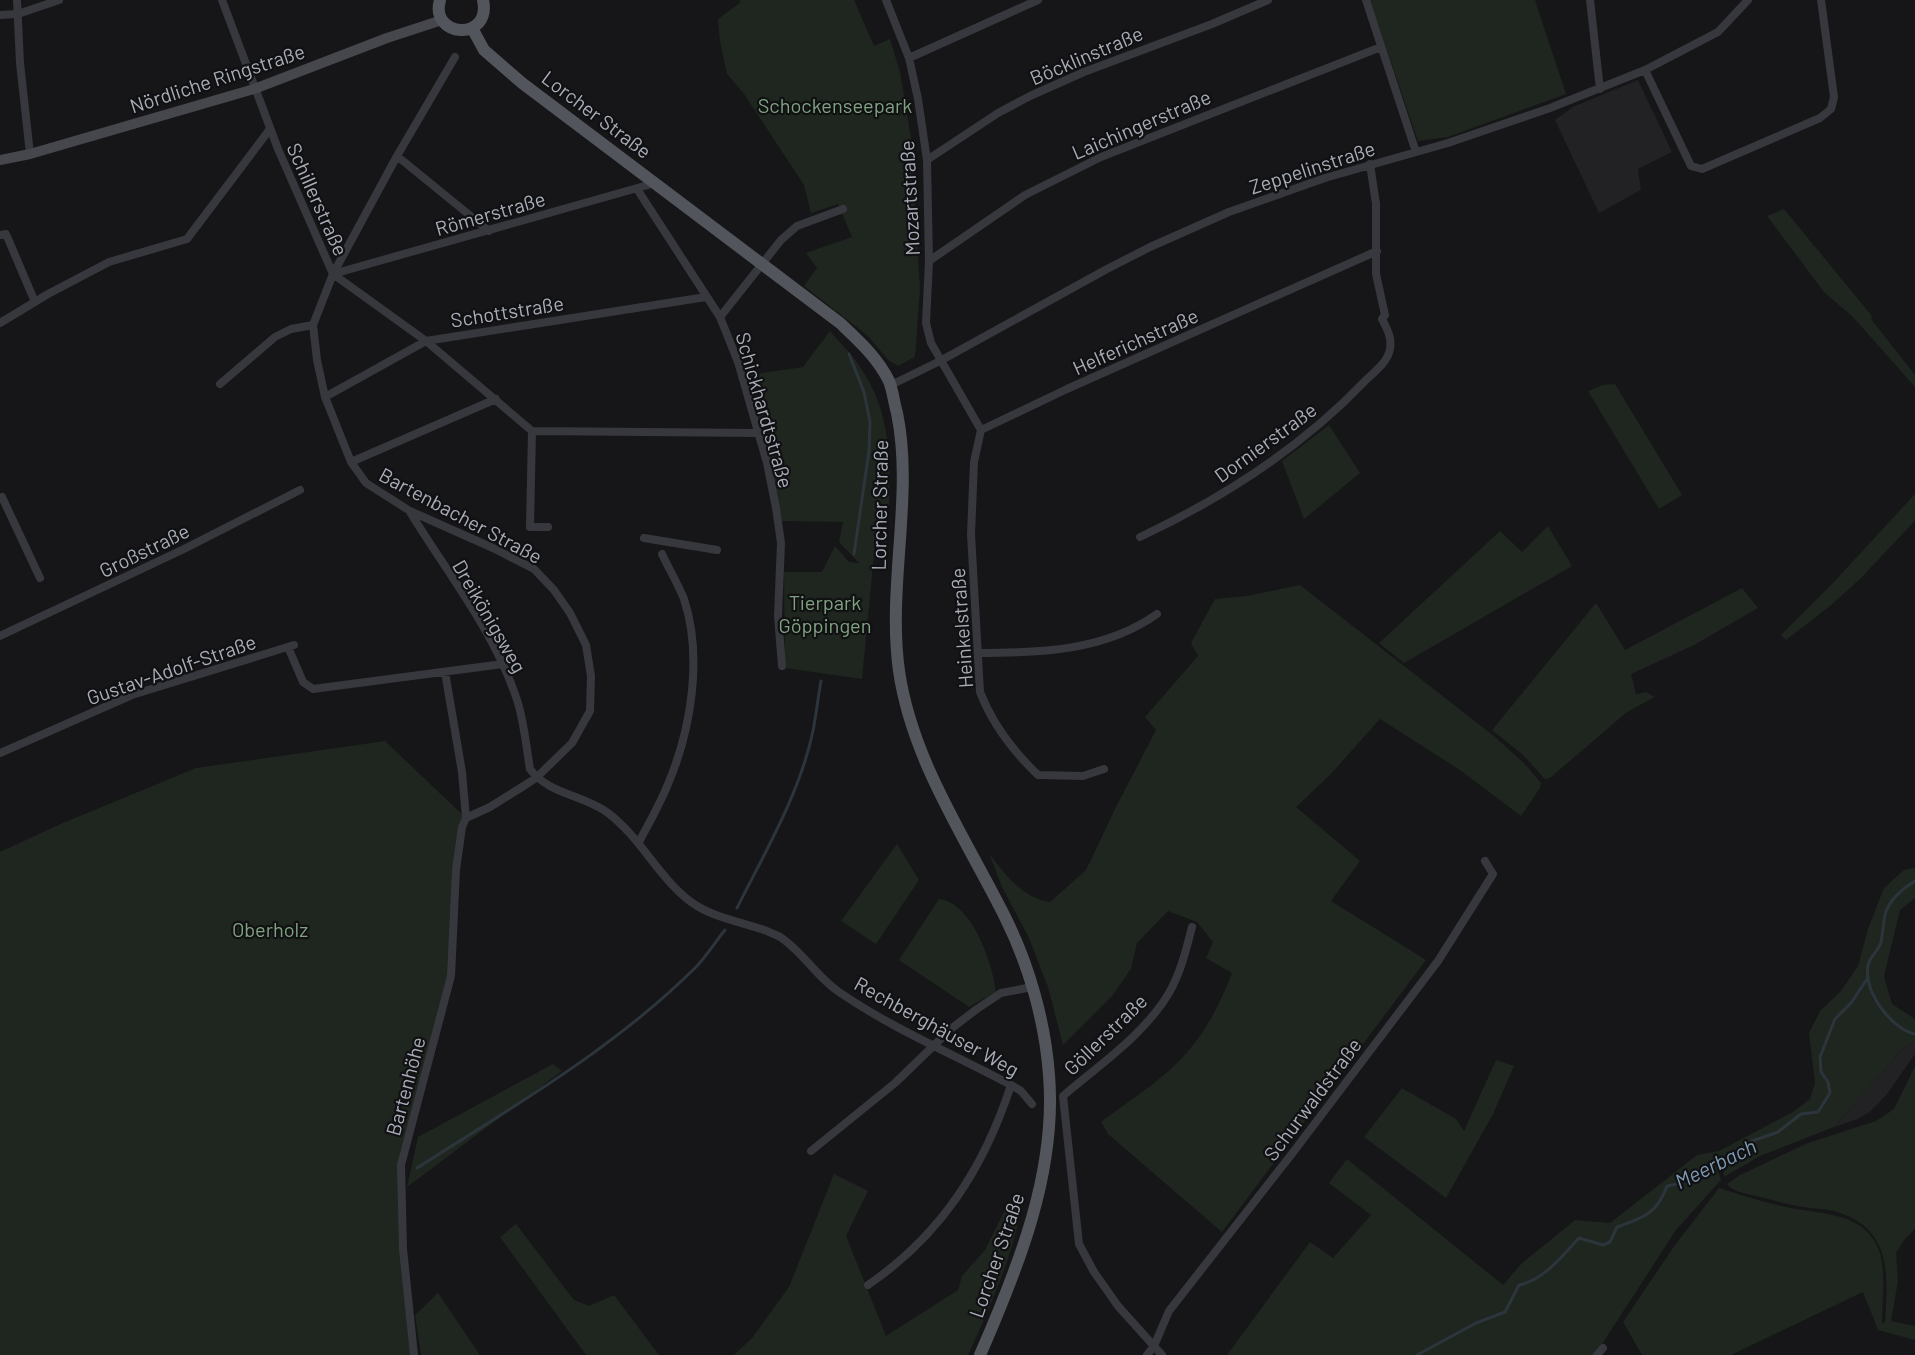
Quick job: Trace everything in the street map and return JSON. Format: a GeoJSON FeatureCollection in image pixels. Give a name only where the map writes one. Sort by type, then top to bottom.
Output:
{"type":"FeatureCollection","features":[{"type":"Feature","properties":{"kind":"main road"},"geometry":{"type":"LineString","coordinates":[[440,0],[439,13],[442,20],[446,25],[459,31],[472,28],[482,19],[483,0]]}},
{"type":"Feature","properties":{"kind":"main road","name":"Lorcher Straße"},"geometry":{"type":"LineString","coordinates":[[472,28],[484,50],[499,64],[840,323],[868,349],[891,385],[900,429],[903,463],[895,612],[899,670],[906,703],[921,751],[942,798],[1005,918],[1032,987],[1040,1016],[1049,1074],[1050,1102],[1045,1155],[1027,1239],[980,1355]]}},
{"type":"Feature","properties":{"kind":"street"},"geometry":{"type":"LineString","coordinates":[[17,0],[20,63],[30,154]]}},
{"type":"Feature","properties":{"kind":"street"},"geometry":{"type":"LineString","coordinates":[[0,15],[18,14],[59,0]]}},
{"type":"Feature","properties":{"kind":"street","name":"Schillerstraße"},"geometry":{"type":"LineString","coordinates":[[222,0],[270,129],[333,274],[426,341],[532,431]]}},
{"type":"Feature","properties":{"kind":"street","name":"Mozartstraße"},"geometry":{"type":"LineString","coordinates":[[886,0],[909,58],[918,99],[927,160],[929,261],[926,323],[931,343],[940,361]]}},
{"type":"Feature","properties":{"kind":"street"},"geometry":{"type":"LineString","coordinates":[[909,58],[1038,0]]}},
{"type":"Feature","properties":{"kind":"street","name":"Böcklinstraße"},"geometry":{"type":"LineString","coordinates":[[927,160],[998,113],[1030,96],[1094,68],[1212,24],[1268,0]]}},
{"type":"Feature","properties":{"kind":"street"},"geometry":{"type":"LineString","coordinates":[[1366,0],[1416,152]]}},
{"type":"Feature","properties":{"kind":"street"},"geometry":{"type":"LineString","coordinates":[[1590,0],[1599,89]]}},
{"type":"Feature","properties":{"kind":"street","name":"Zeppelinstraße"},"geometry":{"type":"LineString","coordinates":[[891,385],[940,361],[1048,300],[1150,247],[1229,212],[1370,164],[1449,143],[1645,70],[1718,32],[1748,0]]}},
{"type":"Feature","properties":{"kind":"street"},"geometry":{"type":"LineString","coordinates":[[1645,70],[1691,166],[1701,169],[1820,118],[1831,109],[1834,97],[1821,0]]}},
{"type":"Feature","properties":{"kind":"street","name":"Nördliche Ringstraße"},"geometry":{"type":"LineString","coordinates":[[0,160],[30,154],[254,89],[387,38],[442,20]]}},
{"type":"Feature","properties":{"kind":"street","name":"Laichingerstraße"},"geometry":{"type":"LineString","coordinates":[[929,261],[1025,195],[1101,157],[1381,46]]}},
{"type":"Feature","properties":{"kind":"street","name":"Bartenbacher Straße"},"geometry":{"type":"LineString","coordinates":[[455,57],[397,156],[333,274],[313,325],[317,360],[326,397],[351,462],[366,483],[410,511],[534,569],[554,590],[570,613],[586,645],[591,676],[590,711],[572,743],[536,778],[490,807],[466,818]]}},
{"type":"Feature","properties":{"kind":"street"},"geometry":{"type":"LineString","coordinates":[[0,323],[109,262],[188,239],[270,129]]}},
{"type":"Feature","properties":{"kind":"street"},"geometry":{"type":"LineString","coordinates":[[397,156],[489,231]]}},
{"type":"Feature","properties":{"kind":"street"},"geometry":{"type":"LineString","coordinates":[[1370,164],[1376,204],[1377,251]]}},
{"type":"Feature","properties":{"kind":"street","name":"Römerstraße"},"geometry":{"type":"LineString","coordinates":[[333,274],[655,183]]}},
{"type":"Feature","properties":{"kind":"street","name":"Schickhardtstraße"},"geometry":{"type":"LineString","coordinates":[[637,189],[720,317],[738,363],[767,463],[781,543],[778,616],[782,666]]}},
{"type":"Feature","properties":{"kind":"street"},"geometry":{"type":"LineString","coordinates":[[720,317],[781,240],[797,226],[843,209]]}},
{"type":"Feature","properties":{"kind":"street"},"geometry":{"type":"LineString","coordinates":[[0,235],[6,234],[35,302]]}},
{"type":"Feature","properties":{"kind":"street","name":"Dornierstraße"},"geometry":{"type":"LineString","coordinates":[[1140,537],[1235,486],[1291,447],[1340,407],[1383,363],[1390,351],[1390,335],[1382,319],[1385,315],[1376,274],[1377,251]]}},
{"type":"Feature","properties":{"kind":"street","name":"Helferichstraße"},"geometry":{"type":"LineString","coordinates":[[981,430],[1067,389],[1377,251]]}},
{"type":"Feature","properties":{"kind":"street","name":"Schottstraße"},"geometry":{"type":"LineString","coordinates":[[326,397],[426,341],[706,297]]}},
{"type":"Feature","properties":{"kind":"street"},"geometry":{"type":"LineString","coordinates":[[220,384],[275,338],[291,329],[313,325]]}},
{"type":"Feature","properties":{"kind":"street"},"geometry":{"type":"LineString","coordinates":[[940,361],[981,430]]}},
{"type":"Feature","properties":{"kind":"street"},"geometry":{"type":"LineString","coordinates":[[351,462],[496,399]]}},
{"type":"Feature","properties":{"kind":"street","name":"Heinkelstraße"},"geometry":{"type":"LineString","coordinates":[[981,430],[974,462],[971,534],[980,692],[987,710],[1022,759],[1038,775],[1083,776],[1104,769]]}},
{"type":"Feature","properties":{"kind":"street"},"geometry":{"type":"LineString","coordinates":[[548,527],[530,526],[532,431],[758,433]]}},
{"type":"Feature","properties":{"kind":"street","name":"Großstraße"},"geometry":{"type":"LineString","coordinates":[[0,636],[300,490]]}},
{"type":"Feature","properties":{"kind":"street"},"geometry":{"type":"LineString","coordinates":[[1,496],[40,578]]}},
{"type":"Feature","properties":{"kind":"street","name":"Dreikönigsweg"},"geometry":{"type":"LineString","coordinates":[[410,511],[503,664],[517,699],[530,769],[536,778]]}},
{"type":"Feature","properties":{"kind":"street"},"geometry":{"type":"LineString","coordinates":[[644,538],[717,550]]}},
{"type":"Feature","properties":{"kind":"street"},"geometry":{"type":"LineString","coordinates":[[639,842],[669,783],[693,691],[690,624],[683,598],[662,554]]}},
{"type":"Feature","properties":{"kind":"street"},"geometry":{"type":"LineString","coordinates":[[978,652],[1036,652],[1084,646],[1130,630],[1157,614]]}},
{"type":"Feature","properties":{"kind":"street","name":"Gustav-Adolf-Straße"},"geometry":{"type":"LineString","coordinates":[[0,753],[132,695],[291,646],[303,682],[313,689],[503,664]]}},
{"type":"Feature","properties":{"kind":"street"},"geometry":{"type":"LineString","coordinates":[[445,672],[462,772],[466,818]]}},
{"type":"Feature","properties":{"kind":"street","name":"Rechberghäuser Weg"},"geometry":{"type":"LineString","coordinates":[[536,778],[556,789],[595,803],[619,821],[639,842],[668,880],[692,902],[720,917],[782,938],[837,991],[888,1023],[1011,1085],[1021,1091],[1032,1104]]}},
{"type":"Feature","properties":{"kind":"street","name":"Bartenhöhe"},"geometry":{"type":"LineString","coordinates":[[414,1355],[403,1250],[401,1165],[421,1098],[451,976],[456,870],[462,827],[466,818]]}},
{"type":"Feature","properties":{"kind":"street","name":"Schurwaldstraße"},"geometry":{"type":"LineString","coordinates":[[1147,1355],[1154,1346],[1169,1311],[1292,1155],[1450,944],[1493,874],[1485,861]]}},
{"type":"Feature","properties":{"kind":"street","name":"Göllerstraße"},"geometry":{"type":"LineString","coordinates":[[1154,1346],[1118,1306],[1094,1272],[1079,1244],[1063,1096],[1136,1033],[1158,1009],[1178,975],[1192,927]]}},
{"type":"Feature","properties":{"kind":"street"},"geometry":{"type":"LineString","coordinates":[[811,1150],[893,1085],[952,1028],[1001,993],[1032,987]]}},
{"type":"Feature","properties":{"kind":"street"},"geometry":{"type":"LineString","coordinates":[[868,1285],[908,1255],[958,1197],[983,1156],[1011,1085]]}},
{"type":"Feature","properties":{"kind":"street"},"geometry":{"type":"LineString","coordinates":[[1154,1346],[1162,1355]]}},
{"type":"Feature","properties":{"kind":"shaded area"},"geometry":{"type":"Polygon","coordinates":[[[1638,80],[1672,152],[1638,169],[1641,190],[1599,213],[1555,120],[1573,107],[1638,80]]]}},
{"type":"Feature","properties":{"kind":"shaded area"},"geometry":{"type":"Polygon","coordinates":[[[1912,1041],[1915,1042],[1915,1054],[1887,1094],[1871,1111],[1858,1119],[1834,1127],[1898,1054],[1912,1041]]]}},
{"type":"Feature","properties":{"kind":"green space","name":"Schockenseepark"},"geometry":{"type":"Polygon","coordinates":[[[739,0],[854,0],[874,46],[890,39],[900,72],[916,168],[914,186],[920,289],[915,357],[898,366],[887,359],[868,336],[804,286],[817,268],[806,253],[852,237],[838,204],[811,213],[804,185],[744,94],[727,74],[718,19],[741,2],[739,0]]]}},
{"type":"Feature","properties":{"kind":"green space"},"geometry":{"type":"Polygon","coordinates":[[[1370,0],[1535,0],[1566,94],[1448,137],[1418,141],[1370,0]]]}},
{"type":"Feature","properties":{"kind":"green space"},"geometry":{"type":"Polygon","coordinates":[[[1784,209],[1872,316],[1871,319],[1915,375],[1915,387],[1853,317],[1824,292],[1767,216],[1784,209]]]}},
{"type":"Feature","properties":{"kind":"green space","name":"Tierpark Göppingen"},"geometry":{"type":"Polygon","coordinates":[[[830,331],[860,367],[870,384],[878,401],[887,435],[889,507],[878,514],[862,679],[785,668],[784,572],[822,572],[835,546],[849,562],[859,563],[839,542],[843,522],[782,521],[749,375],[803,367],[830,331]]]}},
{"type":"Feature","properties":{"kind":"green space"},"geometry":{"type":"Polygon","coordinates":[[[1615,384],[1682,495],[1659,509],[1588,391],[1603,385],[1615,384]]]}},
{"type":"Feature","properties":{"kind":"green space"},"geometry":{"type":"Polygon","coordinates":[[[1329,425],[1360,473],[1304,519],[1282,461],[1329,425]]]}},
{"type":"Feature","properties":{"kind":"green space"},"geometry":{"type":"Polygon","coordinates":[[[1915,494],[1915,520],[1909,527],[1861,578],[1830,606],[1786,640],[1781,635],[1832,584],[1915,494]]]}},
{"type":"Feature","properties":{"kind":"green space"},"geometry":{"type":"Polygon","coordinates":[[[1548,526],[1572,566],[1404,663],[1379,643],[1500,531],[1522,552],[1548,526]]]}},
{"type":"Feature","properties":{"kind":"green space"},"geometry":{"type":"Polygon","coordinates":[[[1300,585],[1494,736],[1524,763],[1541,783],[1521,816],[1460,770],[1380,719],[1329,776],[1296,807],[1360,861],[1331,901],[1426,960],[1222,1232],[1108,1134],[1101,1122],[1180,1060],[1196,1042],[1208,1023],[1232,973],[1206,958],[1213,942],[1197,922],[1168,911],[1137,943],[1131,969],[1112,996],[1063,1045],[1048,987],[1029,938],[1002,887],[989,853],[1008,877],[1023,891],[1050,902],[1086,870],[1156,730],[1145,717],[1198,656],[1191,643],[1215,599],[1247,596],[1300,585]]]}},
{"type":"Feature","properties":{"kind":"green space"},"geometry":{"type":"Polygon","coordinates":[[[1742,588],[1758,608],[1694,645],[1631,674],[1636,694],[1646,692],[1655,697],[1627,712],[1550,778],[1545,779],[1522,754],[1492,730],[1596,603],[1625,650],[1742,588]]]}},
{"type":"Feature","properties":{"kind":"green space","name":"Oberholz"},"geometry":{"type":"Polygon","coordinates":[[[385,741],[466,818],[462,827],[451,976],[398,1173],[399,1234],[414,1355],[0,1355],[0,852],[63,823],[196,768],[385,741]]]}},
{"type":"Feature","properties":{"kind":"green space"},"geometry":{"type":"Polygon","coordinates":[[[897,844],[919,880],[876,944],[841,921],[897,844]]]}},
{"type":"Feature","properties":{"kind":"green space"},"geometry":{"type":"Polygon","coordinates":[[[1915,868],[1915,898],[1900,910],[1884,976],[1892,1004],[1915,1019],[1915,1042],[1912,1041],[1898,1054],[1834,1127],[1760,1156],[1724,1177],[1723,1168],[1718,1171],[1721,1180],[1676,1230],[1595,1355],[1227,1355],[1310,1242],[1333,1258],[1371,1215],[1329,1183],[1347,1159],[1503,1285],[1522,1263],[1575,1220],[1610,1223],[1697,1155],[1719,1151],[1793,1112],[1810,1099],[1815,1083],[1809,1033],[1820,1011],[1841,991],[1858,966],[1868,929],[1884,888],[1904,870],[1915,868]]]}},
{"type":"Feature","properties":{"kind":"green space"},"geometry":{"type":"Polygon","coordinates":[[[939,899],[951,903],[971,922],[985,951],[994,980],[996,992],[969,1007],[899,960],[939,899]]]}},
{"type":"Feature","properties":{"kind":"green space"},"geometry":{"type":"Polygon","coordinates":[[[1496,1060],[1514,1066],[1493,1114],[1446,1198],[1364,1137],[1402,1088],[1456,1119],[1464,1131],[1496,1060]]]}},
{"type":"Feature","properties":{"kind":"green space"},"geometry":{"type":"Polygon","coordinates":[[[553,1064],[562,1071],[407,1187],[418,1137],[553,1064]]]}},
{"type":"Feature","properties":{"kind":"green space"},"geometry":{"type":"Polygon","coordinates":[[[1915,1066],[1915,1229],[1896,1253],[1898,1281],[1891,1321],[1915,1326],[1915,1340],[1878,1330],[1863,1292],[1731,1355],[1642,1355],[1623,1322],[1675,1245],[1719,1188],[1777,1205],[1841,1217],[1864,1229],[1873,1239],[1882,1261],[1882,1323],[1885,1322],[1886,1271],[1877,1242],[1868,1230],[1855,1220],[1837,1212],[1797,1206],[1747,1194],[1727,1184],[1740,1175],[1808,1143],[1876,1121],[1894,1109],[1915,1066]]]}},
{"type":"Feature","properties":{"kind":"green space"},"geometry":{"type":"Polygon","coordinates":[[[834,1174],[868,1191],[846,1236],[886,1336],[958,1290],[962,1276],[985,1250],[1011,1198],[1024,1194],[1015,1236],[1002,1276],[968,1355],[734,1355],[752,1338],[789,1287],[834,1174]]]}},
{"type":"Feature","properties":{"kind":"green space"},"geometry":{"type":"Polygon","coordinates":[[[516,1224],[574,1300],[589,1306],[614,1295],[659,1355],[586,1355],[500,1237],[516,1224]]]}},
{"type":"Feature","properties":{"kind":"green space"},"geometry":{"type":"Polygon","coordinates":[[[438,1293],[480,1355],[421,1355],[415,1315],[438,1293]]]}},
{"type":"Feature","properties":{"kind":"waterway"},"geometry":{"type":"LineString","coordinates":[[849,354],[864,392],[870,422],[869,451],[854,554]]}},
{"type":"Feature","properties":{"kind":"waterway"},"geometry":{"type":"LineString","coordinates":[[737,908],[781,822],[800,777],[813,731],[821,681]]}},
{"type":"Feature","properties":{"kind":"waterway"},"geometry":{"type":"LineString","coordinates":[[1915,881],[1901,891],[1889,905],[1881,942],[1869,962],[1867,972],[1873,995],[1880,1006],[1896,1024],[1915,1034]]}},
{"type":"Feature","properties":{"kind":"waterway"},"geometry":{"type":"LineString","coordinates":[[417,1168],[598,1050],[665,996],[697,966],[725,930]]}},
{"type":"Feature","properties":{"kind":"waterway","name":"Meerbach"},"geometry":{"type":"LineString","coordinates":[[1417,1355],[1476,1323],[1505,1312],[1519,1285],[1544,1273],[1579,1238],[1603,1245],[1610,1242],[1617,1227],[1642,1217],[1654,1209],[1667,1186],[1676,1184],[1686,1175],[1728,1158],[1752,1141],[1778,1132],[1801,1114],[1818,1112],[1830,1093],[1828,1082],[1821,1072],[1820,1057],[1835,1019],[1851,1003],[1867,979]]}}]}
